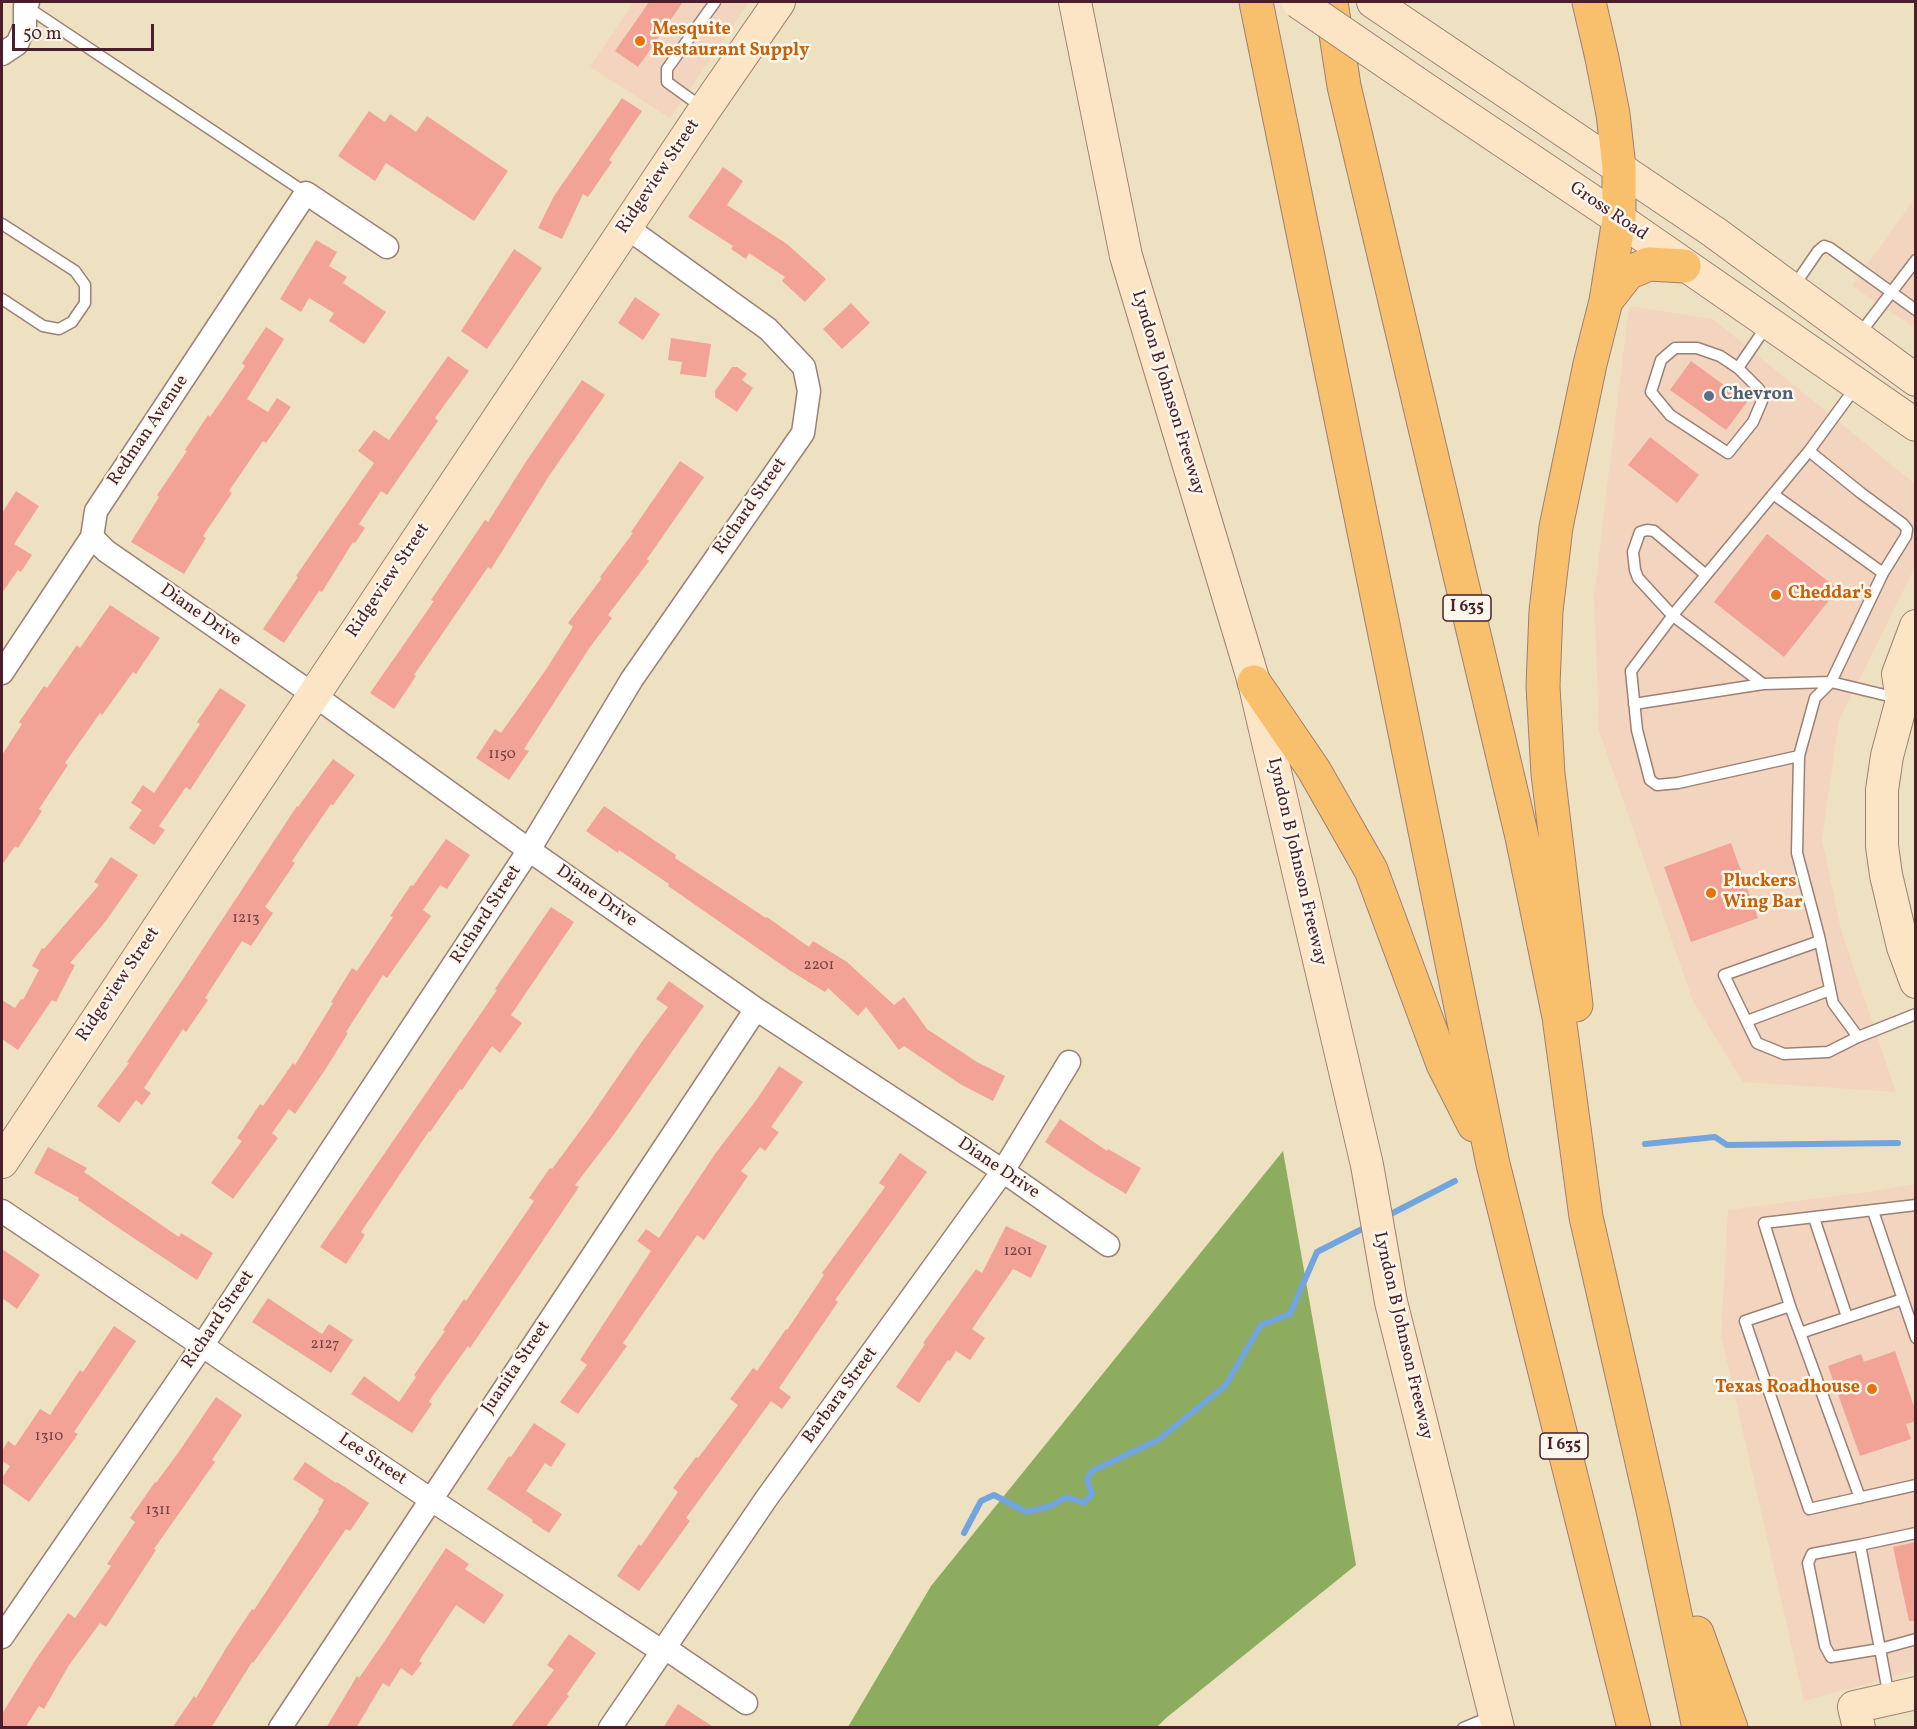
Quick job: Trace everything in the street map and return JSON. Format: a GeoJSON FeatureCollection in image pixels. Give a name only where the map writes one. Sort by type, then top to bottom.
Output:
{"type":"FeatureCollection","features":[{"type":"Feature","properties":{"kind":"highway","name":"I 635"},"geometry":{"type":"LineString","coordinates":[[1256,2],[1493,1164],[1634,1728]]}},
{"type":"Feature","properties":{"kind":"highway","name":"I 635"},"geometry":{"type":"LineString","coordinates":[[1331,2],[1344,86],[1519,825],[1559,1017],[1586,1217],[1653,1509],[1699,1728]]}},
{"type":"Feature","properties":{"kind":"highway"},"geometry":{"type":"LineString","coordinates":[[1586,1217],[1578,1020],[1548,774],[1543,686],[1546,611],[1556,527],[1590,364],[1606,301],[1619,219],[1619,167],[1613,114],[1588,2]]}},
{"type":"Feature","properties":{"kind":"highway"},"geometry":{"type":"LineString","coordinates":[[1606,301],[1628,273],[1649,264],[1684,266]]}},
{"type":"Feature","properties":{"kind":"highway"},"geometry":{"type":"LineString","coordinates":[[1254,682],[1314,770],[1371,870],[1443,1064],[1493,1164]]}},
{"type":"Feature","properties":{"kind":"highway"},"geometry":{"type":"LineString","coordinates":[[1653,1509],[1731,1728]]}},
{"type":"Feature","properties":{"kind":"main road","name":"Ridgeview Street"},"geometry":{"type":"LineString","coordinates":[[2,1162],[705,109],[779,2]]}},
{"type":"Feature","properties":{"kind":"main road","name":"Lyndon B Johnson Freeway"},"geometry":{"type":"LineString","coordinates":[[1075,2],[1126,256],[1254,682],[1367,1165],[1391,1302],[1496,1721]]}},
{"type":"Feature","properties":{"kind":"main road","name":"Gross Road"},"geometry":{"type":"LineString","coordinates":[[1298,2],[1619,219],[1916,425]]}},
{"type":"Feature","properties":{"kind":"main road"},"geometry":{"type":"LineString","coordinates":[[1373,2],[1714,232],[1916,380]]}},
{"type":"Feature","properties":{"kind":"main road"},"geometry":{"type":"LineString","coordinates":[[1768,324],[1792,289]]}},
{"type":"Feature","properties":{"kind":"main road"},"geometry":{"type":"LineString","coordinates":[[1916,626],[1898,674],[1911,698],[1887,756],[1882,790],[1882,846],[1886,875],[1903,947],[1916,982]]}},
{"type":"Feature","properties":{"kind":"main road"},"geometry":{"type":"LineString","coordinates":[[1859,1728],[1854,1707],[1902,1696]]}},
{"type":"Feature","properties":{"kind":"street"},"geometry":{"type":"LineString","coordinates":[[2,54],[17,44],[25,26],[24,3]]}},
{"type":"Feature","properties":{"kind":"street"},"geometry":{"type":"LineString","coordinates":[[306,193],[387,247]]}},
{"type":"Feature","properties":{"kind":"street","name":"Redman Avenue"},"geometry":{"type":"LineString","coordinates":[[2,673],[92,537],[96,511],[306,193]]}},
{"type":"Feature","properties":{"kind":"street","name":"Richard Street"},"geometry":{"type":"LineString","coordinates":[[2,1637],[202,1346],[529,850],[632,679],[802,433],[809,392],[804,368],[768,329],[626,227]]}},
{"type":"Feature","properties":{"kind":"street","name":"Diane Drive"},"geometry":{"type":"LineString","coordinates":[[92,537],[106,551],[314,695],[529,850],[756,1009],[1002,1171],[1108,1245]]}},
{"type":"Feature","properties":{"kind":"street","name":"Juanita Street"},"geometry":{"type":"LineString","coordinates":[[280,1728],[756,1009]]}},
{"type":"Feature","properties":{"kind":"street","name":"Barbara Street"},"geometry":{"type":"LineString","coordinates":[[610,1728],[766,1499],[1002,1171],[1069,1062]]}},
{"type":"Feature","properties":{"kind":"street","name":"Lee Street"},"geometry":{"type":"LineString","coordinates":[[2,1211],[430,1499],[657,1648],[665,1648],[746,1703]]}},
{"type":"Feature","properties":{"kind":"lane"},"geometry":{"type":"LineString","coordinates":[[705,109],[667,82],[667,69],[715,2]]}},
{"type":"Feature","properties":{"kind":"lane"},"geometry":{"type":"LineString","coordinates":[[24,3],[306,193]]}},
{"type":"Feature","properties":{"kind":"lane"},"geometry":{"type":"LineString","coordinates":[[2,224],[75,271],[85,285],[85,303],[72,322],[59,329],[44,326],[2,299]]}},
{"type":"Feature","properties":{"kind":"lane"},"geometry":{"type":"LineString","coordinates":[[1792,289],[1818,250],[1824,246],[1916,310]]}},
{"type":"Feature","properties":{"kind":"lane"},"geometry":{"type":"LineString","coordinates":[[1857,337],[1916,260]]}},
{"type":"Feature","properties":{"kind":"lane"},"geometry":{"type":"LineString","coordinates":[[1738,368],[1768,324]]}},
{"type":"Feature","properties":{"kind":"lane"},"geometry":{"type":"LineString","coordinates":[[1675,348],[1697,348],[1720,357],[1738,368],[1760,389],[1762,401],[1753,422],[1728,453],[1670,415],[1651,392],[1661,360],[1675,348]]}},
{"type":"Feature","properties":{"kind":"lane"},"geometry":{"type":"LineString","coordinates":[[1798,756],[1678,783],[1658,785],[1650,780],[1637,730],[1631,671],[1672,615],[1809,451],[1857,385]]}},
{"type":"Feature","properties":{"kind":"lane"},"geometry":{"type":"LineString","coordinates":[[1809,451],[1904,524],[1907,529],[1906,536],[1883,573],[1831,682],[1815,698],[1798,756],[1797,853],[1820,941],[1833,1003],[1858,1037]]}},
{"type":"Feature","properties":{"kind":"lane"},"geometry":{"type":"LineString","coordinates":[[1773,494],[1883,573]]}},
{"type":"Feature","properties":{"kind":"lane"},"geometry":{"type":"LineString","coordinates":[[1706,575],[1654,531],[1640,532],[1633,552],[1638,578],[1672,615],[1763,684]]}},
{"type":"Feature","properties":{"kind":"lane"},"geometry":{"type":"LineString","coordinates":[[1634,704],[1763,684],[1831,682],[1911,698]]}},
{"type":"Feature","properties":{"kind":"lane"},"geometry":{"type":"LineString","coordinates":[[1820,941],[1724,975],[1757,1043],[1784,1054],[1828,1052],[1858,1037],[1916,1014]]}},
{"type":"Feature","properties":{"kind":"lane"},"geometry":{"type":"LineString","coordinates":[[1747,1021],[1830,990]]}},
{"type":"Feature","properties":{"kind":"lane"},"geometry":{"type":"LineString","coordinates":[[1860,1498],[1790,1306],[1764,1223],[1916,1205]]}},
{"type":"Feature","properties":{"kind":"lane"},"geometry":{"type":"LineString","coordinates":[[1873,1211],[1916,1338]]}},
{"type":"Feature","properties":{"kind":"lane"},"geometry":{"type":"LineString","coordinates":[[1814,1218],[1847,1317]]}},
{"type":"Feature","properties":{"kind":"lane"},"geometry":{"type":"LineString","coordinates":[[1800,1333],[1903,1299]]}},
{"type":"Feature","properties":{"kind":"lane"},"geometry":{"type":"LineString","coordinates":[[1790,1306],[1745,1321],[1809,1509],[1916,1485]]}},
{"type":"Feature","properties":{"kind":"lane"},"geometry":{"type":"LineString","coordinates":[[1916,1533],[1812,1554],[1808,1563],[1825,1646],[1831,1657],[1880,1649],[1916,1639]]}},
{"type":"Feature","properties":{"kind":"lane"},"geometry":{"type":"LineString","coordinates":[[1860,1545],[1880,1649],[1902,1696]]}},
{"type":"Feature","properties":{"kind":"lane"},"geometry":{"type":"LineString","coordinates":[[1463,1728],[1496,1721]]}},
{"type":"Feature","properties":{"kind":"shaded area"},"geometry":{"type":"Polygon","coordinates":[[[634,2],[749,2],[670,118],[590,67],[634,2]]]}},
{"type":"Feature","properties":{"kind":"shaded area"},"geometry":{"type":"Polygon","coordinates":[[[1915,198],[1915,328],[1852,286],[1915,198]]]}},
{"type":"Feature","properties":{"kind":"shaded area"},"geometry":{"type":"Polygon","coordinates":[[[1629,306],[1713,319],[1915,484],[1915,567],[1839,720],[1822,839],[1841,930],[1896,1092],[1743,1082],[1693,1001],[1599,731],[1594,596],[1629,306]]]}},
{"type":"Feature","properties":{"kind":"shaded area"},"geometry":{"type":"Polygon","coordinates":[[[1915,1184],[1915,1671],[1804,1701],[1721,1335],[1728,1210],[1915,1184]]]}},
{"type":"Feature","properties":{"kind":"green space"},"geometry":{"type":"Polygon","coordinates":[[[1283,1151],[1356,1565],[1157,1727],[848,1727],[931,1586],[1283,1151]]]}},
{"type":"Feature","properties":{"kind":"building"},"geometry":{"type":"Polygon","coordinates":[[[649,2],[683,2],[638,67],[615,51],[649,2]]]}},
{"type":"Feature","properties":{"kind":"building"},"geometry":{"type":"Polygon","coordinates":[[[622,98],[642,111],[609,160],[612,162],[588,197],[583,194],[562,239],[538,228],[554,196],[622,98]]]}},
{"type":"Feature","properties":{"kind":"building"},"geometry":{"type":"Polygon","coordinates":[[[369,111],[385,122],[390,114],[416,132],[427,116],[508,171],[474,221],[386,163],[375,181],[338,156],[369,111]]]}},
{"type":"Feature","properties":{"kind":"building"},"geometry":{"type":"Polygon","coordinates":[[[723,167],[743,181],[727,205],[787,244],[826,279],[805,302],[782,281],[785,277],[749,253],[746,259],[731,249],[733,246],[688,217],[723,167]]]}},
{"type":"Feature","properties":{"kind":"building"},"geometry":{"type":"Polygon","coordinates":[[[316,240],[337,252],[329,266],[347,277],[343,283],[386,312],[364,344],[329,321],[334,313],[309,298],[301,312],[280,299],[316,240]]]}},
{"type":"Feature","properties":{"kind":"building"},"geometry":{"type":"Polygon","coordinates":[[[514,249],[542,268],[487,349],[461,331],[514,249]]]}},
{"type":"Feature","properties":{"kind":"building"},"geometry":{"type":"Polygon","coordinates":[[[635,297],[660,314],[643,340],[618,323],[635,297]]]}},
{"type":"Feature","properties":{"kind":"building"},"geometry":{"type":"Polygon","coordinates":[[[851,303],[870,323],[842,349],[823,329],[851,303]]]}},
{"type":"Feature","properties":{"kind":"building"},"geometry":{"type":"Polygon","coordinates":[[[266,327],[284,339],[247,399],[268,412],[277,398],[291,407],[266,443],[263,441],[229,491],[232,493],[203,536],[206,538],[184,574],[131,542],[159,497],[157,495],[187,451],[185,450],[245,366],[242,363],[266,327]]]}},
{"type":"Feature","properties":{"kind":"building"},"geometry":{"type":"Polygon","coordinates":[[[671,338],[711,344],[706,377],[680,374],[682,362],[668,360],[671,338]]]}},
{"type":"Feature","properties":{"kind":"building"},"geometry":{"type":"Polygon","coordinates":[[[448,356],[469,371],[435,418],[438,421],[387,495],[381,491],[359,524],[365,528],[284,643],[263,629],[298,577],[296,576],[374,463],[358,451],[374,430],[389,440],[448,356]]]}},
{"type":"Feature","properties":{"kind":"building","name":"Chevron"},"geometry":{"type":"Polygon","coordinates":[[[1691,361],[1747,402],[1726,430],[1670,390],[1691,361]]]}},
{"type":"Feature","properties":{"kind":"building"},"geometry":{"type":"Polygon","coordinates":[[[732,367],[737,367],[747,374],[742,380],[753,388],[737,412],[715,397],[715,391],[732,367]]]}},
{"type":"Feature","properties":{"kind":"building"},"geometry":{"type":"Polygon","coordinates":[[[582,380],[605,395],[549,476],[491,569],[488,567],[414,675],[416,676],[394,709],[370,693],[434,601],[431,600],[485,520],[488,522],[582,380]]]}},
{"type":"Feature","properties":{"kind":"building"},"geometry":{"type":"Polygon","coordinates":[[[1650,437],[1699,475],[1677,503],[1628,465],[1650,437]]]}},
{"type":"Feature","properties":{"kind":"building"},"geometry":{"type":"Polygon","coordinates":[[[680,461],[704,477],[647,559],[649,561],[608,615],[612,618],[590,647],[524,749],[529,751],[509,780],[476,758],[495,729],[501,733],[545,671],[573,627],[568,623],[633,533],[631,532],[680,461]]]}},
{"type":"Feature","properties":{"kind":"building"},"geometry":{"type":"Polygon","coordinates":[[[16,491],[39,506],[14,544],[32,555],[21,572],[18,570],[2,593],[2,513],[16,491]]]}},
{"type":"Feature","properties":{"kind":"building","name":"Cheddar's"},"geometry":{"type":"Polygon","coordinates":[[[1767,534],[1838,589],[1784,657],[1714,602],[1767,534]]]}},
{"type":"Feature","properties":{"kind":"building"},"geometry":{"type":"Polygon","coordinates":[[[110,605],[160,638],[136,674],[133,672],[102,715],[100,713],[65,763],[68,765],[39,809],[42,811],[18,848],[15,846],[2,865],[2,755],[22,724],[19,722],[44,686],[47,688],[77,645],[80,648],[110,605]]]}},
{"type":"Feature","properties":{"kind":"building"},"geometry":{"type":"Polygon","coordinates":[[[220,688],[246,705],[190,790],[186,787],[159,826],[165,830],[154,845],[129,828],[142,810],[131,803],[143,785],[154,793],[200,724],[197,722],[220,688]]]}},
{"type":"Feature","properties":{"kind":"building"},"geometry":{"type":"Polygon","coordinates":[[[333,759],[355,775],[333,805],[331,804],[292,861],[295,863],[265,907],[273,913],[251,946],[242,941],[205,998],[208,1000],[186,1032],[183,1029],[144,1088],[151,1093],[142,1105],[136,1100],[119,1123],[97,1106],[129,1063],[127,1062],[297,806],[333,759]]]}},
{"type":"Feature","properties":{"kind":"building"},"geometry":{"type":"Polygon","coordinates":[[[604,806],[676,855],[675,858],[809,947],[813,941],[847,962],[894,1005],[904,997],[927,1029],[977,1062],[1005,1076],[993,1101],[960,1084],[904,1046],[899,1050],[866,1007],[858,1016],[828,988],[825,992],[789,970],[668,886],[669,884],[586,831],[604,806]]]}},
{"type":"Feature","properties":{"kind":"building"},"geometry":{"type":"Polygon","coordinates":[[[446,839],[470,855],[447,889],[440,885],[423,910],[431,916],[387,978],[383,975],[346,1032],[348,1033],[325,1070],[295,1114],[289,1109],[272,1133],[278,1138],[233,1199],[211,1183],[242,1141],[237,1138],[260,1104],[263,1106],[293,1063],[295,1065],[352,968],[357,971],[393,917],[390,916],[446,839]]]}},
{"type":"Feature","properties":{"kind":"building","name":"Pluckers Wing Bar"},"geometry":{"type":"Polygon","coordinates":[[[1731,843],[1758,918],[1691,942],[1664,867],[1731,843]]]}},
{"type":"Feature","properties":{"kind":"building"},"geometry":{"type":"Polygon","coordinates":[[[111,857],[138,875],[106,921],[70,963],[75,965],[56,1002],[52,1000],[18,1050],[2,1039],[2,1000],[15,1008],[21,999],[23,1000],[39,970],[32,966],[42,948],[44,949],[99,885],[94,882],[111,857]]]}},
{"type":"Feature","properties":{"kind":"building"},"geometry":{"type":"Polygon","coordinates":[[[551,907],[574,922],[511,1015],[522,1023],[500,1053],[492,1046],[462,1090],[460,1089],[429,1131],[361,1232],[365,1235],[346,1264],[320,1247],[497,990],[495,989],[551,907]]]}},
{"type":"Feature","properties":{"kind":"building"},"geometry":{"type":"Polygon","coordinates":[[[669,981],[704,1006],[615,1133],[575,1185],[579,1187],[470,1348],[468,1346],[429,1401],[432,1404],[412,1433],[351,1394],[364,1376],[399,1402],[416,1377],[414,1375],[445,1331],[443,1330],[464,1299],[466,1301],[534,1201],[529,1198],[586,1123],[668,1007],[656,999],[669,981]]]}},
{"type":"Feature","properties":{"kind":"building"},"geometry":{"type":"Polygon","coordinates":[[[779,1066],[803,1082],[771,1127],[779,1132],[765,1151],[760,1147],[741,1171],[748,1176],[704,1240],[697,1235],[623,1343],[627,1346],[578,1414],[560,1402],[587,1365],[580,1360],[651,1251],[637,1241],[646,1229],[659,1238],[715,1154],[779,1066]]]}},
{"type":"Feature","properties":{"kind":"building"},"geometry":{"type":"Polygon","coordinates":[[[1060,1119],[1107,1151],[1108,1149],[1141,1168],[1126,1194],[1045,1142],[1060,1119]]]}},
{"type":"Feature","properties":{"kind":"building"},"geometry":{"type":"Polygon","coordinates":[[[48,1147],[87,1168],[84,1172],[179,1237],[181,1233],[213,1253],[197,1280],[78,1200],[79,1198],[34,1173],[48,1147]]]}},
{"type":"Feature","properties":{"kind":"building"},"geometry":{"type":"Polygon","coordinates":[[[900,1153],[927,1172],[835,1300],[838,1302],[779,1388],[791,1397],[782,1409],[771,1401],[686,1518],[690,1521],[639,1591],[617,1576],[678,1492],[673,1488],[738,1405],[730,1399],[753,1368],[757,1371],[787,1330],[824,1275],[822,1273],[885,1187],[879,1183],[900,1153]]]}},
{"type":"Feature","properties":{"kind":"building"},"geometry":{"type":"Polygon","coordinates":[[[1006,1226],[1047,1246],[1031,1278],[1013,1269],[972,1329],[985,1338],[970,1360],[956,1351],[919,1403],[896,1387],[925,1344],[923,1343],[976,1269],[982,1273],[1006,1226]]]}},
{"type":"Feature","properties":{"kind":"building"},"geometry":{"type":"Polygon","coordinates":[[[2,1249],[40,1275],[17,1309],[2,1298],[2,1249]]]}},
{"type":"Feature","properties":{"kind":"building"},"geometry":{"type":"Polygon","coordinates":[[[268,1298],[322,1334],[329,1324],[353,1340],[331,1373],[252,1322],[268,1298]]]}},
{"type":"Feature","properties":{"kind":"building"},"geometry":{"type":"Polygon","coordinates":[[[114,1326],[136,1341],[74,1432],[78,1434],[29,1502],[2,1483],[2,1478],[10,1466],[2,1461],[2,1451],[8,1441],[15,1446],[40,1409],[50,1415],[80,1370],[83,1372],[114,1326]]]}},
{"type":"Feature","properties":{"kind":"building","name":"Texas Roadhouse"},"geometry":{"type":"Polygon","coordinates":[[[1895,1351],[1916,1412],[1916,1421],[1906,1424],[1911,1439],[1860,1456],[1828,1366],[1861,1354],[1864,1362],[1895,1351]]]}},
{"type":"Feature","properties":{"kind":"building"},"geometry":{"type":"Polygon","coordinates":[[[216,1397],[242,1415],[212,1460],[215,1462],[154,1549],[156,1550],[106,1627],[100,1623],[69,1665],[44,1709],[39,1706],[25,1728],[2,1728],[2,1714],[36,1659],[68,1613],[75,1618],[111,1566],[107,1564],[135,1522],[130,1518],[216,1397]]]}},
{"type":"Feature","properties":{"kind":"building"},"geometry":{"type":"Polygon","coordinates":[[[534,1423],[566,1444],[551,1467],[545,1463],[526,1491],[562,1514],[549,1533],[487,1489],[534,1423]]]}},
{"type":"Feature","properties":{"kind":"building"},"geometry":{"type":"Polygon","coordinates":[[[305,1462],[369,1503],[350,1531],[346,1529],[252,1662],[211,1728],[172,1728],[194,1696],[196,1698],[228,1645],[252,1609],[254,1610],[319,1511],[324,1500],[293,1479],[305,1462]]]}},
{"type":"Feature","properties":{"kind":"building"},"geometry":{"type":"Polygon","coordinates":[[[1916,1542],[1916,1621],[1909,1621],[1893,1547],[1916,1542]]]}},
{"type":"Feature","properties":{"kind":"building"},"geometry":{"type":"Polygon","coordinates":[[[446,1548],[469,1564],[465,1569],[504,1595],[484,1624],[456,1605],[419,1661],[422,1663],[412,1676],[401,1668],[389,1687],[383,1683],[356,1728],[326,1728],[357,1676],[359,1678],[446,1548]]]}},
{"type":"Feature","properties":{"kind":"building"},"geometry":{"type":"Polygon","coordinates":[[[569,1634],[596,1653],[567,1694],[569,1696],[545,1728],[510,1728],[554,1670],[547,1665],[569,1634]]]}},
{"type":"Feature","properties":{"kind":"building"},"geometry":{"type":"Polygon","coordinates":[[[678,1704],[715,1728],[663,1728],[678,1704]]]}},
{"type":"Feature","properties":{"kind":"waterway"},"geometry":{"type":"LineString","coordinates":[[1645,1144],[1715,1137],[1727,1145],[1898,1143]]}},
{"type":"Feature","properties":{"kind":"waterway"},"geometry":{"type":"LineString","coordinates":[[1385,1217],[1455,1181]]}},
{"type":"Feature","properties":{"kind":"waterway"},"geometry":{"type":"LineString","coordinates":[[964,1533],[981,1501],[994,1495],[1026,1512],[1051,1506],[1066,1497],[1084,1503],[1092,1494],[1087,1479],[1092,1471],[1158,1440],[1225,1386],[1261,1325],[1290,1314],[1317,1252],[1368,1226]]}},
{"type":"Feature","properties":{"kind":"place","name":"Mesquite Restaurant Supply"},"geometry":{"type":"Point","coordinates":[640,41]}},
{"type":"Feature","properties":{"kind":"place","name":"Chevron"},"geometry":{"type":"Point","coordinates":[1709,396]}},
{"type":"Feature","properties":{"kind":"place","name":"Cheddar's"},"geometry":{"type":"Point","coordinates":[1776,595]}},
{"type":"Feature","properties":{"kind":"place","name":"Pluckers Wing Bar"},"geometry":{"type":"Point","coordinates":[1711,893]}},
{"type":"Feature","properties":{"kind":"place","name":"Texas Roadhouse"},"geometry":{"type":"Point","coordinates":[1872,1389]}}]}
